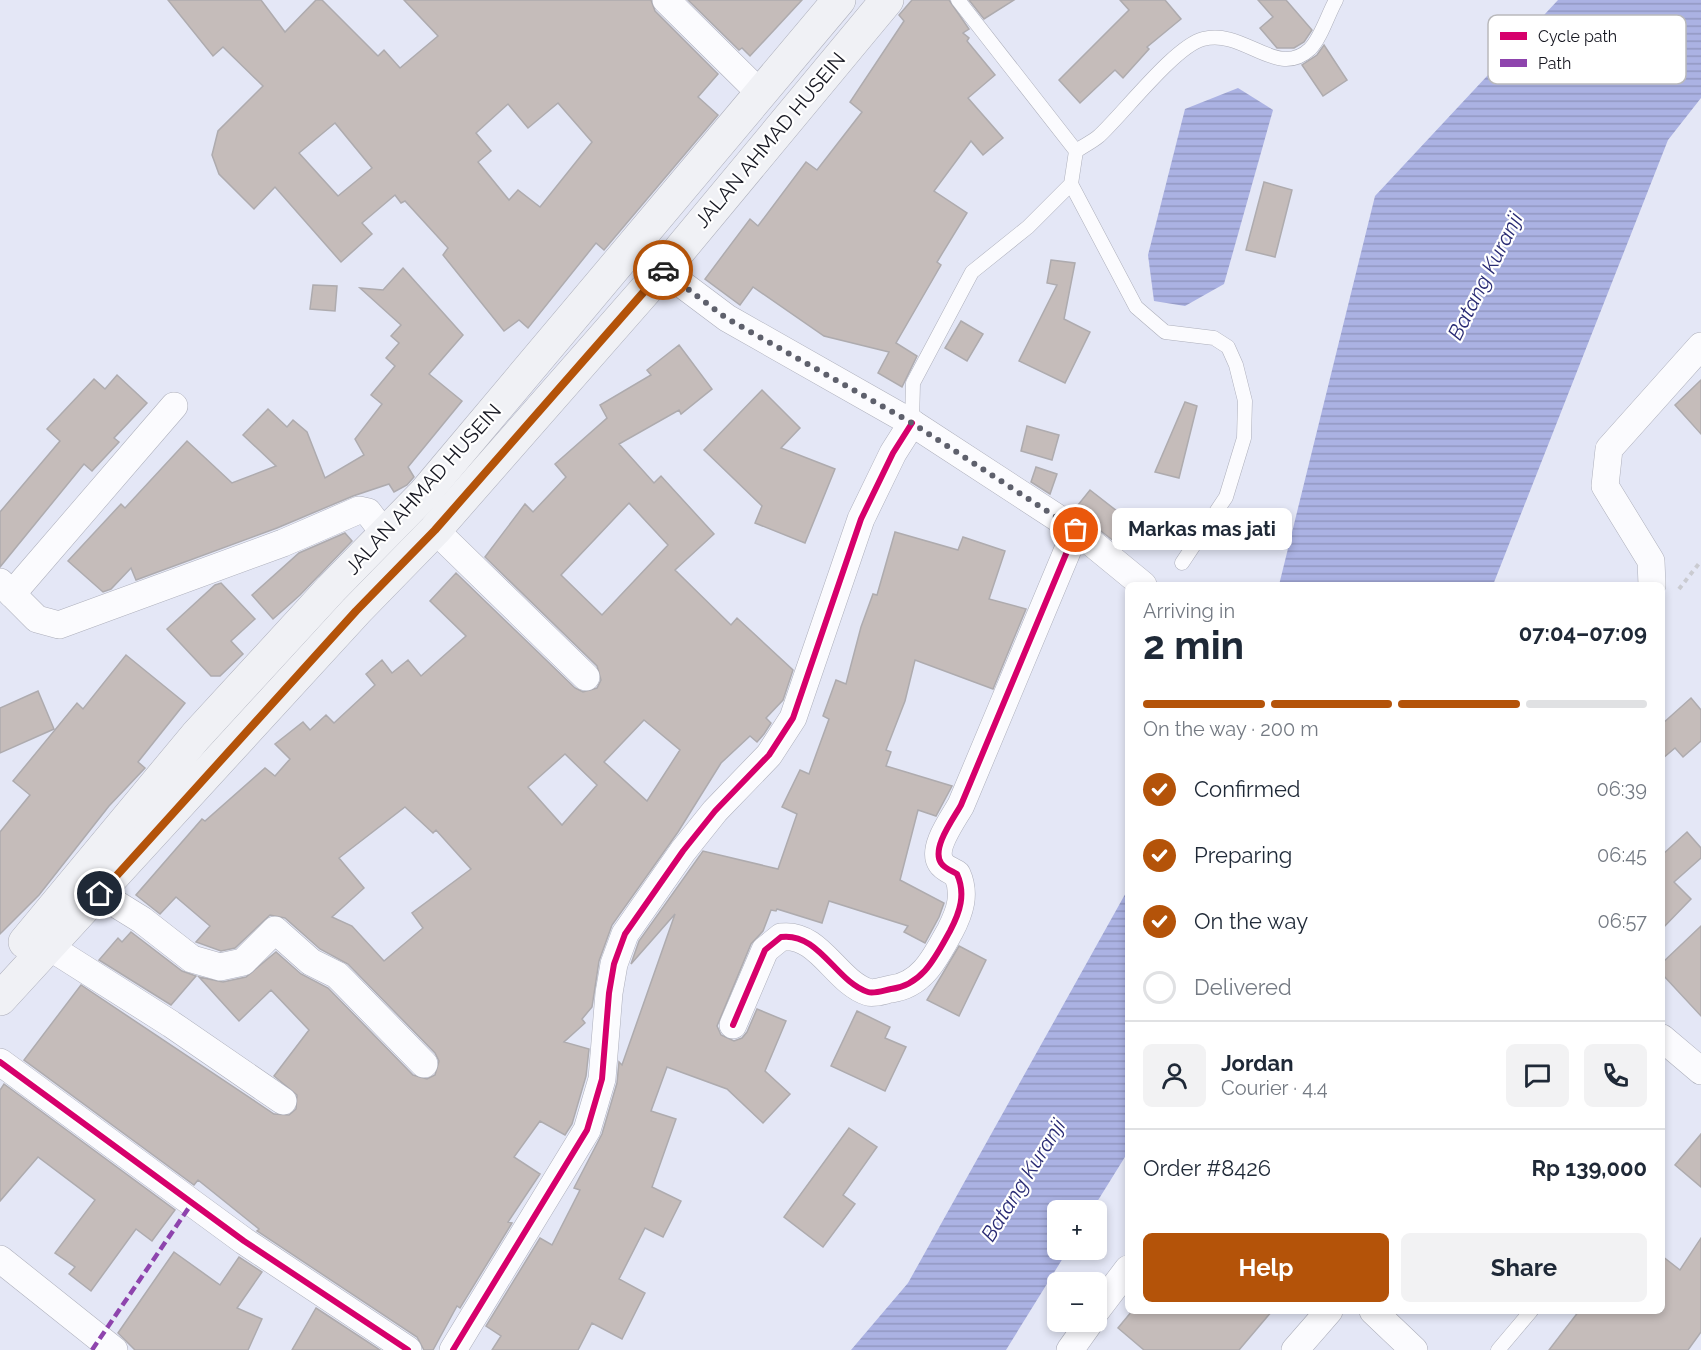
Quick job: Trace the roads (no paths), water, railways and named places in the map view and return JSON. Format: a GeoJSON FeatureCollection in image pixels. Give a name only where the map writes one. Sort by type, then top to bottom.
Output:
{"type":"FeatureCollection","features":[{"type":"Feature","properties":{"kind":"main road","name":"JALAN AHMAD HUSEIN"},"geometry":{"type":"LineString","coordinates":[[0,972],[196,736],[384,532],[432,485],[839,0]]}},
{"type":"Feature","properties":{"kind":"main road","name":"JALAN AHMAD HUSEIN"},"geometry":{"type":"LineString","coordinates":[[0,999],[100,894],[356,611],[435,530],[663,270],[887,0]]}},
{"type":"Feature","properties":{"kind":"main road"},"geometry":{"type":"LineString","coordinates":[[770,83],[807,97]]}},
{"type":"Feature","properties":{"kind":"street"},"geometry":{"type":"LineString","coordinates":[[666,0],[770,83]]}},
{"type":"Feature","properties":{"kind":"street"},"geometry":{"type":"LineString","coordinates":[[663,270],[743,328],[912,423],[1076,530],[1139,582]]}},
{"type":"Feature","properties":{"kind":"street"},"geometry":{"type":"LineString","coordinates":[[1652,582],[1651,561],[1605,486],[1609,449],[1701,346]]}},
{"type":"Feature","properties":{"kind":"street"},"geometry":{"type":"LineString","coordinates":[[174,406],[6,588],[37,619],[59,625],[283,543],[359,510],[368,512],[384,532]]}},
{"type":"Feature","properties":{"kind":"street"},"geometry":{"type":"LineString","coordinates":[[453,1350],[587,1130],[596,1107],[602,1079],[612,974],[625,934],[683,851],[715,811],[769,755],[793,718],[861,519],[893,453],[912,423]]}},
{"type":"Feature","properties":{"kind":"street"},"geometry":{"type":"LineString","coordinates":[[435,530],[586,677]]}},
{"type":"Feature","properties":{"kind":"street"},"geometry":{"type":"LineString","coordinates":[[733,1025],[765,950],[781,937],[797,938],[819,951],[855,983],[870,992],[902,988],[930,968],[959,914],[962,893],[957,874],[942,865],[938,855],[942,842],[961,805],[1076,530]]}},
{"type":"Feature","properties":{"kind":"street"},"geometry":{"type":"LineString","coordinates":[[100,894],[142,920],[192,958],[220,968],[243,962],[275,930],[311,962],[342,980],[424,1064]]}},
{"type":"Feature","properties":{"kind":"street"},"geometry":{"type":"LineString","coordinates":[[48,946],[171,1024],[283,1101]]}},
{"type":"Feature","properties":{"kind":"street"},"geometry":{"type":"LineString","coordinates":[[1665,1041],[1701,1071]]}},
{"type":"Feature","properties":{"kind":"street"},"geometry":{"type":"LineString","coordinates":[[0,1062],[289,1273],[408,1350]]}},
{"type":"Feature","properties":{"kind":"street"},"geometry":{"type":"LineString","coordinates":[[0,1259],[114,1350]]}},
{"type":"Feature","properties":{"kind":"street"},"geometry":{"type":"LineString","coordinates":[[1107,1297],[1125,1273]]}},
{"type":"Feature","properties":{"kind":"street"},"geometry":{"type":"LineString","coordinates":[[1295,1350],[1326,1314]]}},
{"type":"Feature","properties":{"kind":"street"},"geometry":{"type":"LineString","coordinates":[[1376,1314],[1414,1350]]}},
{"type":"Feature","properties":{"kind":"street"},"geometry":{"type":"LineString","coordinates":[[1070,1350],[1083,1332]]}},
{"type":"Feature","properties":{"kind":"lane"},"geometry":{"type":"LineString","coordinates":[[912,423],[913,383],[972,272],[1028,227],[1071,184],[1076,151],[958,0]]}},
{"type":"Feature","properties":{"kind":"lane"},"geometry":{"type":"LineString","coordinates":[[1076,151],[1097,138],[1181,52],[1201,39],[1225,36],[1282,60],[1293,60],[1311,48],[1336,0]]}},
{"type":"Feature","properties":{"kind":"lane"},"geometry":{"type":"LineString","coordinates":[[1071,184],[1136,307],[1165,332],[1214,338],[1228,347],[1236,365],[1245,401],[1244,438],[1226,497],[1182,563]]}},
{"type":"Feature","properties":{"kind":"lane"},"geometry":{"type":"LineString","coordinates":[[1498,1350],[1529,1314]]}},
{"type":"Feature","properties":{"kind":"water","name":"Batang Kuranji"},"geometry":{"type":"Polygon","coordinates":[[[1558,0],[1701,0],[1701,98],[1668,140],[1494,582],[1280,582],[1375,196],[1488,75],[1488,84],[1686,84],[1686,15],[1544,15],[1558,0]]]}},
{"type":"Feature","properties":{"kind":"water"},"geometry":{"type":"Polygon","coordinates":[[[1238,88],[1273,110],[1224,284],[1185,306],[1154,301],[1148,255],[1185,109],[1238,88]]]}},
{"type":"Feature","properties":{"kind":"water","name":"Batang Kuranji"},"geometry":{"type":"Polygon","coordinates":[[[1125,894],[1125,1157],[1098,1200],[1047,1200],[1047,1260],[1062,1260],[1054,1272],[1047,1272],[1047,1284],[1006,1350],[851,1350],[908,1283],[1125,894]]]}},
{"type":"Feature","properties":{"kind":"place","name":"Markas mas jati"},"geometry":{"type":"Point","coordinates":[1076,530]}}]}
